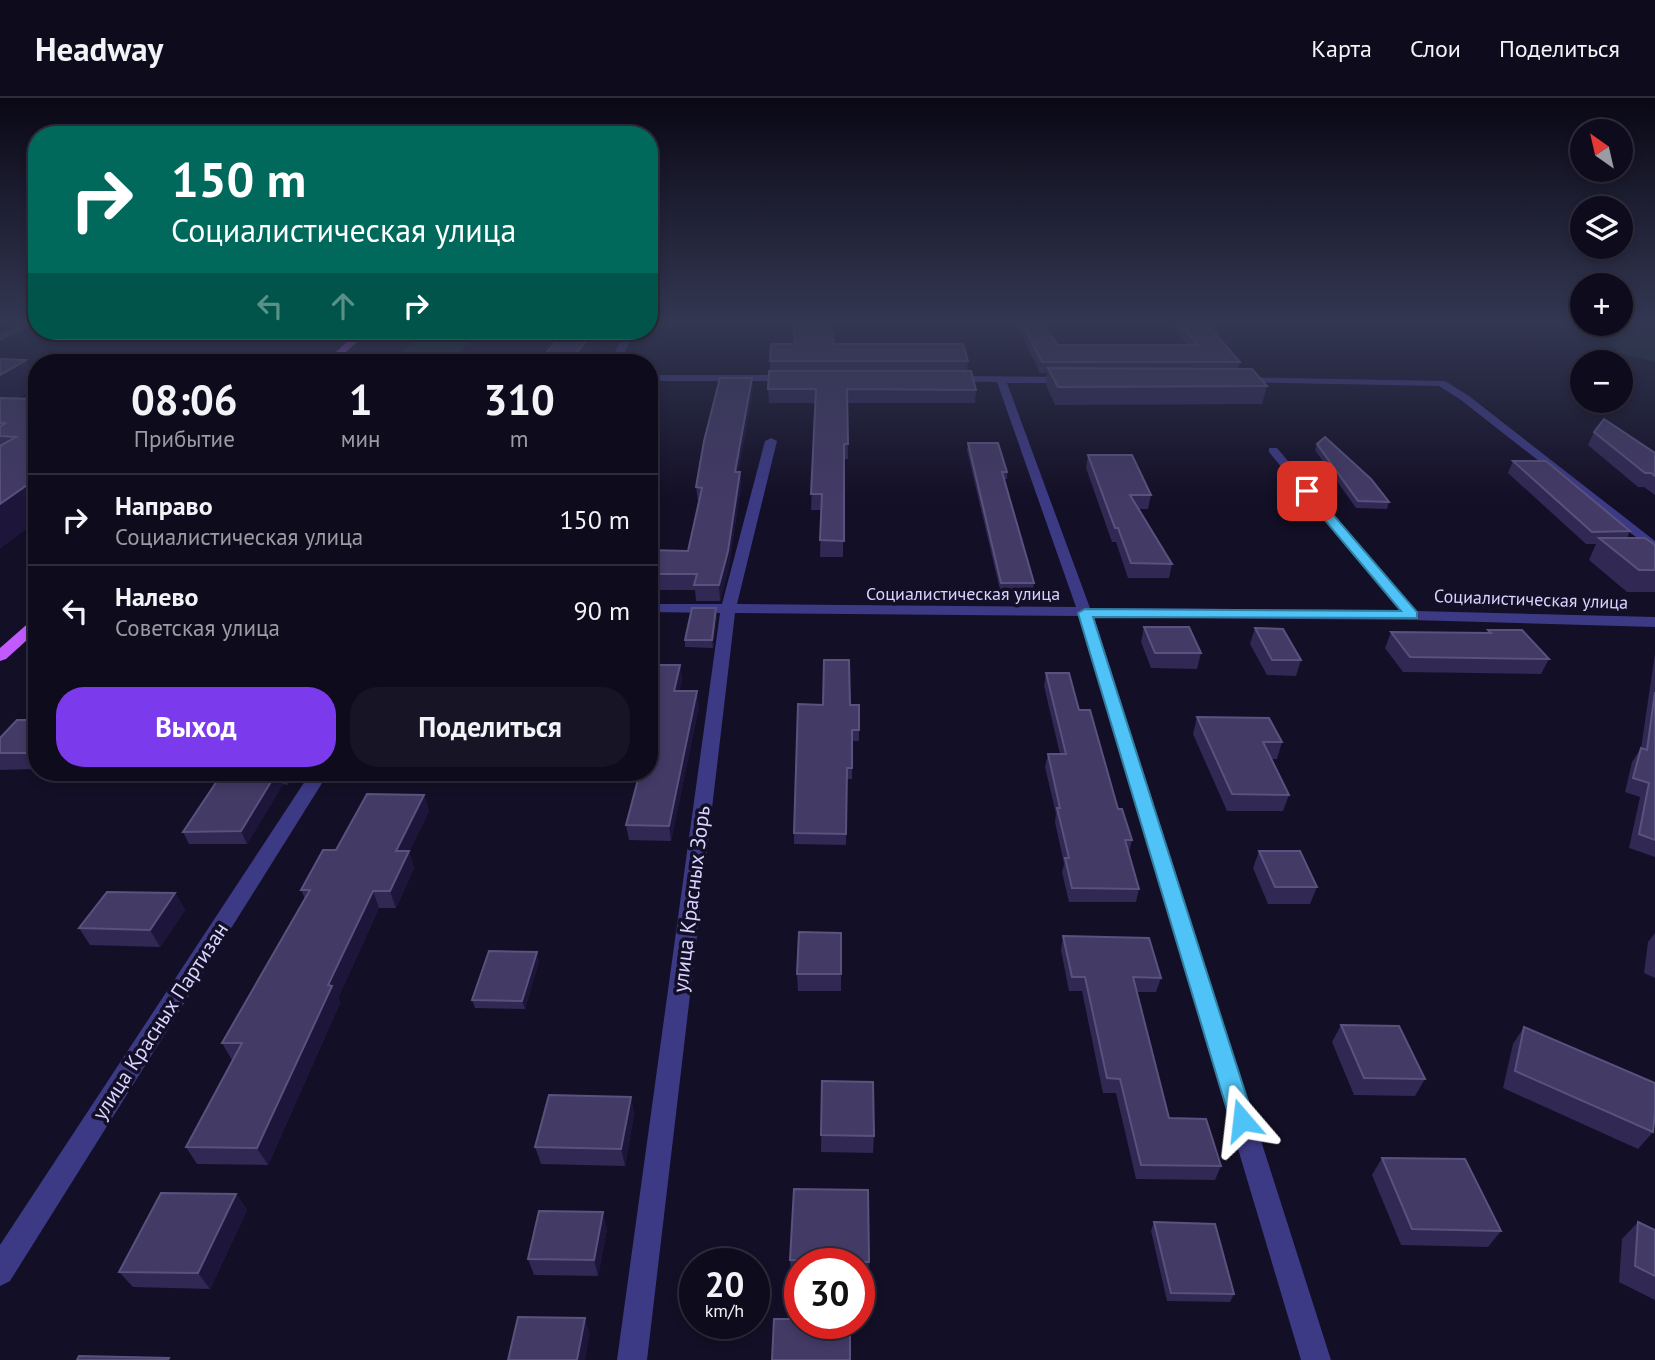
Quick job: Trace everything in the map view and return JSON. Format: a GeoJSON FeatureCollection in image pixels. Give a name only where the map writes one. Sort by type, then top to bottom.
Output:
{"type":"FeatureCollection","features":[{"type":"Feature","properties":{"kind":"main road"},"geometry":{"type":"LineString","coordinates":[[0,656],[28,631]]}},
{"type":"Feature","properties":{"kind":"street"},"geometry":{"type":"LineString","coordinates":[[1002,382],[1085,613],[1316,1360]]}},
{"type":"Feature","properties":{"kind":"street"},"geometry":{"type":"LineString","coordinates":[[1397,382],[1441,383],[1465,398],[1655,548]]}},
{"type":"Feature","properties":{"kind":"street","name":"улица Красных Зорь"},"geometry":{"type":"LineString","coordinates":[[632,1360],[728,610],[771,441]]}},
{"type":"Feature","properties":{"kind":"street"},"geometry":{"type":"LineString","coordinates":[[1273,450],[1412,615]]}},
{"type":"Feature","properties":{"kind":"street","name":"Социалистическая улица"},"geometry":{"type":"LineString","coordinates":[[658,608],[1412,615],[1655,622]]}},
{"type":"Feature","properties":{"kind":"street","name":"улица Красных Партизан"},"geometry":{"type":"LineString","coordinates":[[0,1271],[314,781]]}},
{"type":"Feature","properties":{"kind":"building"},"geometry":{"type":"Polygon","coordinates":[[[719,382],[751,382],[735,472],[740,472],[728,551],[719,585],[694,585],[697,574],[658,574],[658,550],[688,551],[702,488],[696,487],[719,382]]]}},
{"type":"Feature","properties":{"kind":"building"},"geometry":{"type":"Polygon","coordinates":[[[768,382],[974,382],[976,390],[847,389],[844,541],[820,540],[822,494],[811,494],[816,389],[768,389],[768,382]]]}},
{"type":"Feature","properties":{"kind":"building"},"geometry":{"type":"Polygon","coordinates":[[[1055,382],[1263,382],[1267,386],[1058,387],[1055,382]]]}},
{"type":"Feature","properties":{"kind":"building"},"geometry":{"type":"Polygon","coordinates":[[[0,398],[28,399],[28,484],[0,504],[0,446],[16,437],[0,436],[0,426],[6,423],[0,423],[0,398]]]}},
{"type":"Feature","properties":{"kind":"building"},"geometry":{"type":"Polygon","coordinates":[[[1604,419],[1655,453],[1655,476],[1645,473],[1594,432],[1604,419]]]}},
{"type":"Feature","properties":{"kind":"building"},"geometry":{"type":"Polygon","coordinates":[[[1325,437],[1371,479],[1389,502],[1358,501],[1317,444],[1325,437]]]}},
{"type":"Feature","properties":{"kind":"building"},"geometry":{"type":"Polygon","coordinates":[[[968,443],[998,443],[1007,472],[1002,472],[1034,583],[1001,583],[968,443]]]}},
{"type":"Feature","properties":{"kind":"building"},"geometry":{"type":"Polygon","coordinates":[[[1088,455],[1132,455],[1151,495],[1130,495],[1172,564],[1131,563],[1088,455]]]}},
{"type":"Feature","properties":{"kind":"building"},"geometry":{"type":"Polygon","coordinates":[[[1513,461],[1546,461],[1630,531],[1592,532],[1513,461]]]}},
{"type":"Feature","properties":{"kind":"building"},"geometry":{"type":"Polygon","coordinates":[[[1599,538],[1645,538],[1655,545],[1655,570],[1639,570],[1599,538]]]}},
{"type":"Feature","properties":{"kind":"building"},"geometry":{"type":"Polygon","coordinates":[[[692,608],[716,608],[712,640],[685,640],[692,608]]]}},
{"type":"Feature","properties":{"kind":"building"},"geometry":{"type":"Polygon","coordinates":[[[1144,627],[1189,627],[1201,653],[1155,653],[1144,627]]]}},
{"type":"Feature","properties":{"kind":"building"},"geometry":{"type":"Polygon","coordinates":[[[1255,628],[1283,629],[1301,660],[1272,660],[1255,628]]]}},
{"type":"Feature","properties":{"kind":"building"},"geometry":{"type":"Polygon","coordinates":[[[1488,630],[1522,630],[1549,659],[1410,657],[1391,632],[1491,633],[1488,630]]]}},
{"type":"Feature","properties":{"kind":"building"},"geometry":{"type":"Polygon","coordinates":[[[824,660],[849,660],[850,705],[859,705],[859,730],[852,730],[852,768],[847,768],[846,834],[794,833],[798,704],[823,705],[824,660]]]}},
{"type":"Feature","properties":{"kind":"building"},"geometry":{"type":"Polygon","coordinates":[[[658,665],[680,665],[674,691],[697,691],[669,826],[626,825],[638,781],[658,781],[658,665]]]}},
{"type":"Feature","properties":{"kind":"building"},"geometry":{"type":"Polygon","coordinates":[[[1046,673],[1069,673],[1079,710],[1090,710],[1118,809],[1122,809],[1132,840],[1125,840],[1139,889],[1072,888],[1065,858],[1069,858],[1048,754],[1066,754],[1046,673]]]}},
{"type":"Feature","properties":{"kind":"building"},"geometry":{"type":"Polygon","coordinates":[[[1655,692],[1655,840],[1639,834],[1649,783],[1633,778],[1641,748],[1647,750],[1655,692]]]}},
{"type":"Feature","properties":{"kind":"building"},"geometry":{"type":"Polygon","coordinates":[[[1197,717],[1269,718],[1282,742],[1263,742],[1289,795],[1232,794],[1197,717]]]}},
{"type":"Feature","properties":{"kind":"building"},"geometry":{"type":"Polygon","coordinates":[[[17,720],[28,720],[28,753],[0,753],[0,738],[17,720]]]}},
{"type":"Feature","properties":{"kind":"building"},"geometry":{"type":"Polygon","coordinates":[[[217,781],[272,781],[241,831],[183,832],[217,781]]]}},
{"type":"Feature","properties":{"kind":"building"},"geometry":{"type":"Polygon","coordinates":[[[367,794],[424,795],[396,851],[409,851],[390,891],[373,891],[328,985],[332,986],[257,1148],[186,1147],[242,1043],[222,1043],[310,890],[301,890],[323,850],[336,850],[367,794]]]}},
{"type":"Feature","properties":{"kind":"building"},"geometry":{"type":"Polygon","coordinates":[[[1259,851],[1300,851],[1317,887],[1275,887],[1259,851]]]}},
{"type":"Feature","properties":{"kind":"building"},"geometry":{"type":"Polygon","coordinates":[[[107,892],[175,893],[150,930],[79,928],[107,892]]]}},
{"type":"Feature","properties":{"kind":"building"},"geometry":{"type":"Polygon","coordinates":[[[799,932],[841,933],[841,974],[797,974],[799,932]]]}},
{"type":"Feature","properties":{"kind":"building"},"geometry":{"type":"Polygon","coordinates":[[[1063,936],[1149,938],[1161,978],[1133,977],[1169,1118],[1206,1119],[1221,1166],[1141,1165],[1120,1079],[1107,1078],[1085,977],[1072,977],[1063,936]]]}},
{"type":"Feature","properties":{"kind":"building"},"geometry":{"type":"Polygon","coordinates":[[[489,951],[537,952],[522,1001],[472,1000],[489,951]]]}},
{"type":"Feature","properties":{"kind":"building"},"geometry":{"type":"Polygon","coordinates":[[[1341,1025],[1399,1026],[1425,1079],[1364,1078],[1341,1025]]]}},
{"type":"Feature","properties":{"kind":"building"},"geometry":{"type":"Polygon","coordinates":[[[1524,1027],[1655,1083],[1653,1132],[1515,1071],[1524,1027]]]}},
{"type":"Feature","properties":{"kind":"building"},"geometry":{"type":"Polygon","coordinates":[[[822,1081],[873,1082],[874,1136],[821,1135],[822,1081]]]}},
{"type":"Feature","properties":{"kind":"building"},"geometry":{"type":"Polygon","coordinates":[[[549,1095],[631,1097],[621,1149],[535,1147],[549,1095]]]}},
{"type":"Feature","properties":{"kind":"building"},"geometry":{"type":"Polygon","coordinates":[[[1382,1158],[1465,1159],[1501,1231],[1412,1229],[1382,1158]]]}},
{"type":"Feature","properties":{"kind":"building"},"geometry":{"type":"Polygon","coordinates":[[[794,1189],[868,1190],[869,1248],[791,1248],[794,1189]]]}},
{"type":"Feature","properties":{"kind":"building"},"geometry":{"type":"Polygon","coordinates":[[[161,1193],[236,1194],[198,1273],[119,1272],[161,1193]]]}},
{"type":"Feature","properties":{"kind":"building"},"geometry":{"type":"Polygon","coordinates":[[[539,1211],[603,1212],[594,1260],[528,1259],[539,1211]]]}},
{"type":"Feature","properties":{"kind":"building"},"geometry":{"type":"Polygon","coordinates":[[[1154,1222],[1215,1224],[1234,1294],[1171,1293],[1154,1222]]]}},
{"type":"Feature","properties":{"kind":"building"},"geometry":{"type":"Polygon","coordinates":[[[1638,1222],[1655,1230],[1655,1276],[1635,1266],[1638,1222]]]}},
{"type":"Feature","properties":{"kind":"building"},"geometry":{"type":"Polygon","coordinates":[[[518,1317],[585,1318],[577,1360],[508,1360],[518,1317]]]}},
{"type":"Feature","properties":{"kind":"building"},"geometry":{"type":"Polygon","coordinates":[[[774,1319],[784,1319],[784,1339],[850,1339],[850,1360],[772,1360],[774,1319]]]}},
{"type":"Feature","properties":{"kind":"building"},"geometry":{"type":"Polygon","coordinates":[[[79,1356],[169,1358],[77,1360],[79,1356]]]}},
{"type":"Feature","properties":{"kind":"route"},"geometry":{"type":"LineString","coordinates":[[1242,1120],[1085,613],[1412,615],[1307,491]]}}]}
